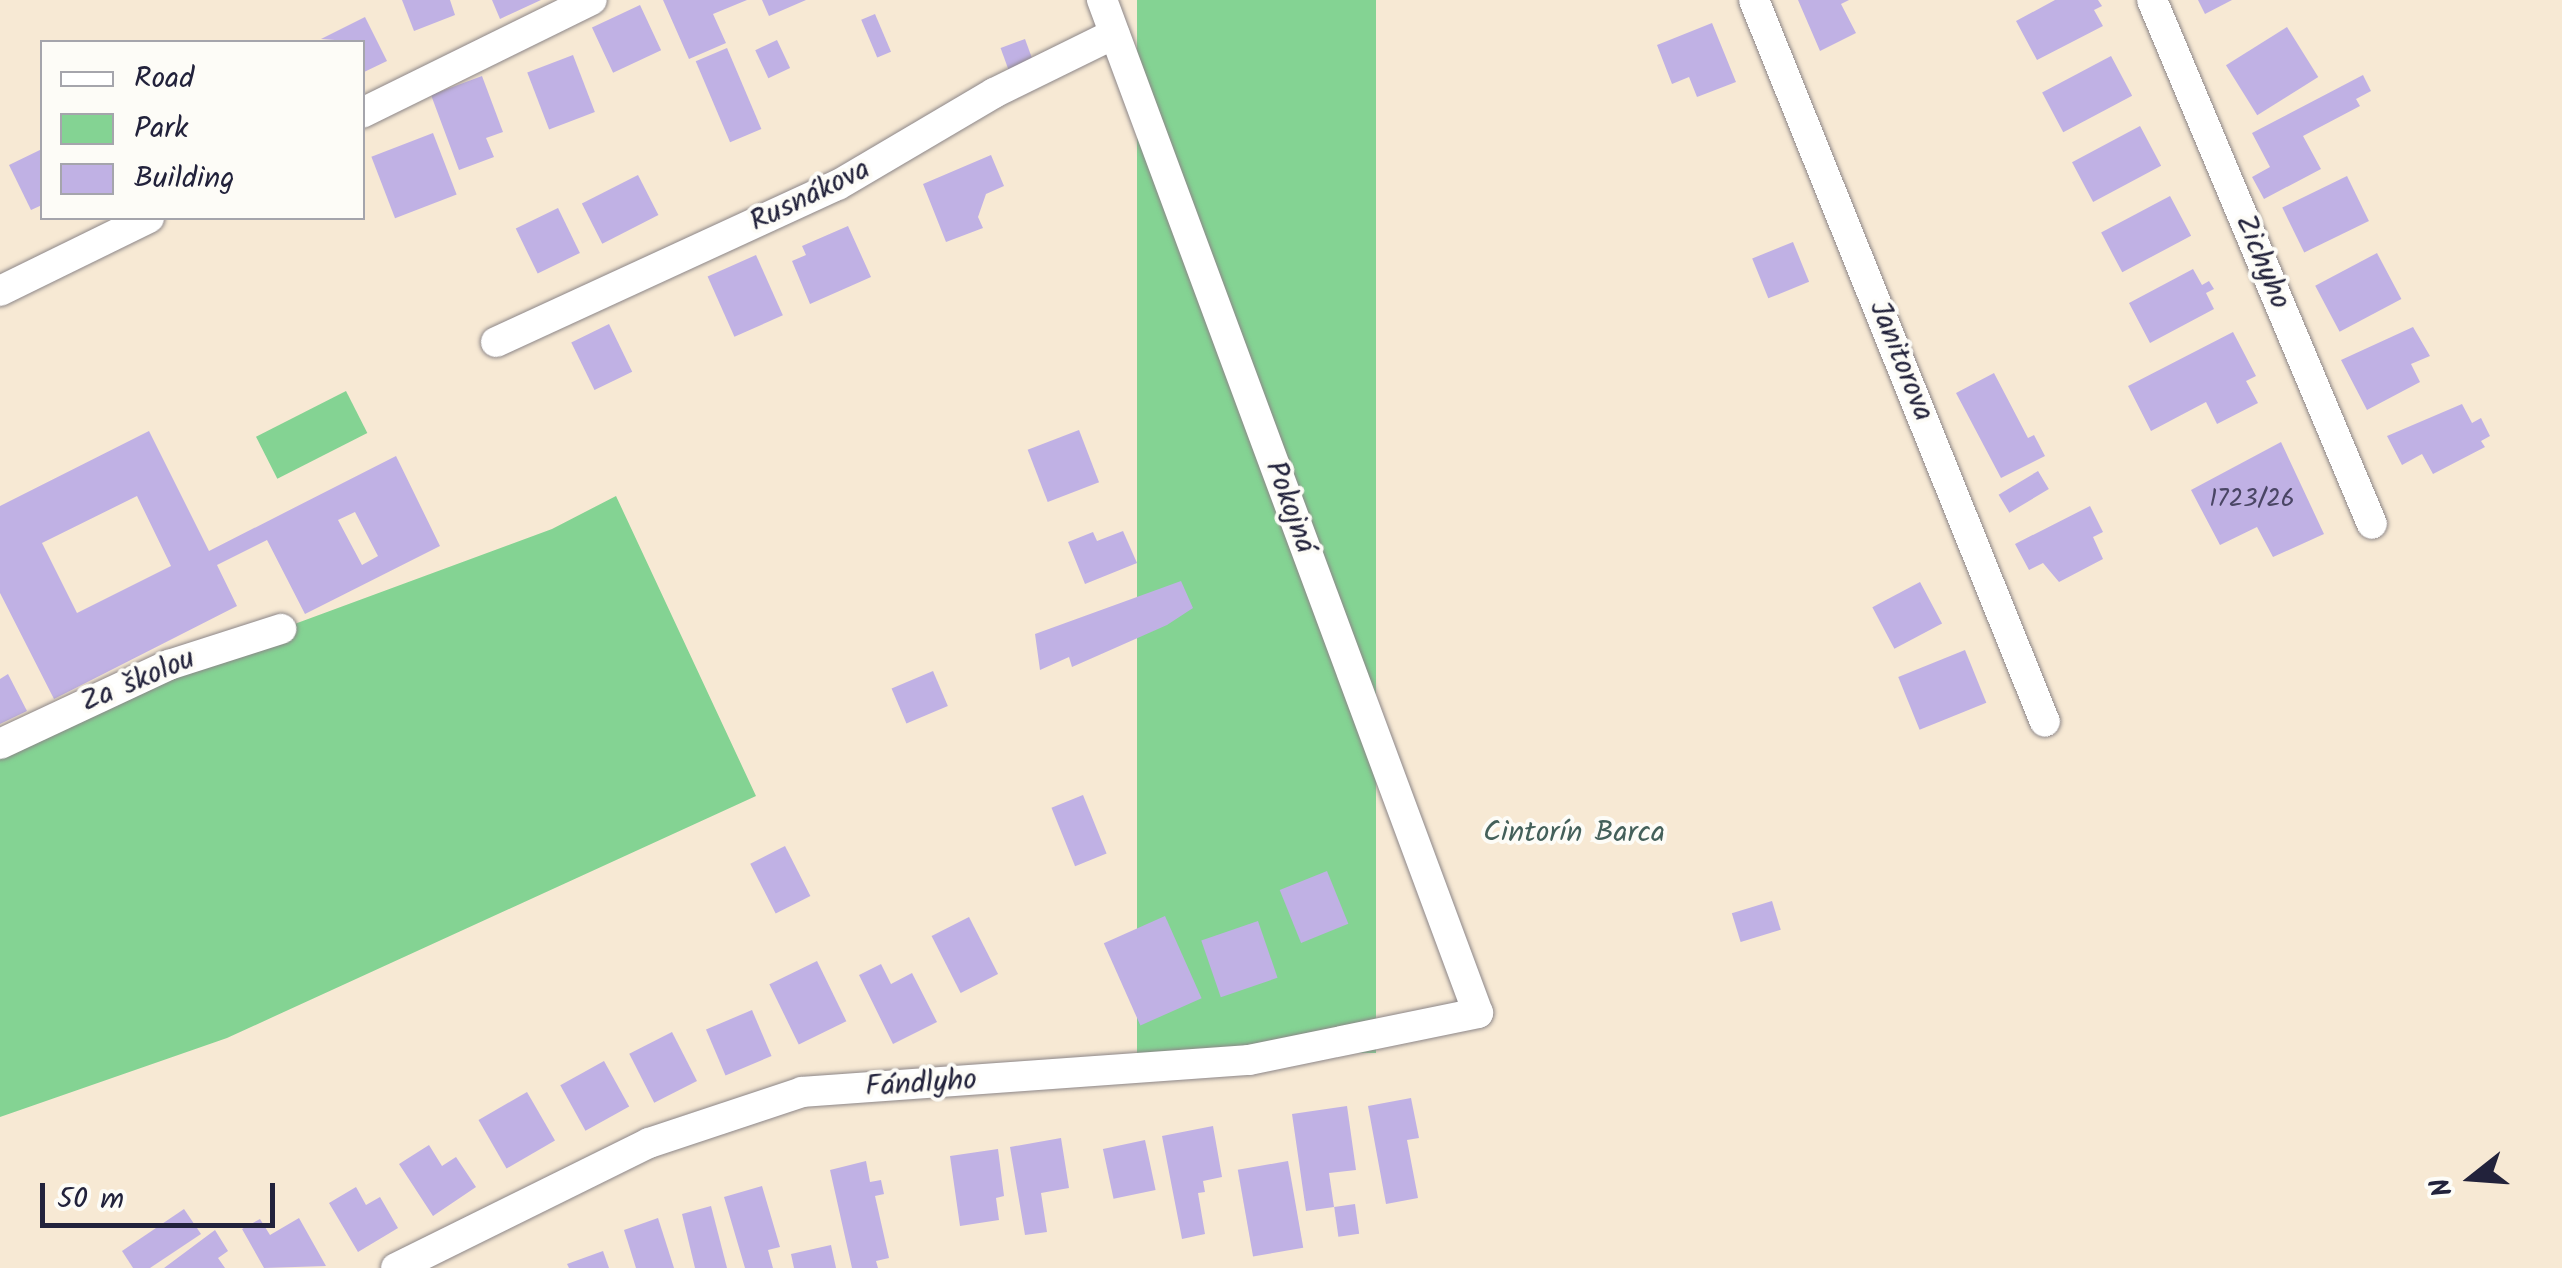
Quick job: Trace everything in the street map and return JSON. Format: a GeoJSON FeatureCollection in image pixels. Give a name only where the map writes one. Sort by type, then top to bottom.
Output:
{"type":"FeatureCollection","features":[{"type":"Feature","properties":{"kind":"street"},"geometry":{"type":"LineString","coordinates":[[365,112],[592,0]]}},
{"type":"Feature","properties":{"kind":"street","name":"Pokojná"},"geometry":{"type":"LineString","coordinates":[[1102,0],[1478,1013]]}},
{"type":"Feature","properties":{"kind":"street","name":"Janitorova"},"geometry":{"type":"LineString","coordinates":[[1754,0],[2045,722]]}},
{"type":"Feature","properties":{"kind":"street","name":"Zichyho"},"geometry":{"type":"LineString","coordinates":[[2152,0],[2372,524]]}},
{"type":"Feature","properties":{"kind":"street","name":"Rusnákova"},"geometry":{"type":"LineString","coordinates":[[496,342],[838,185],[994,93],[1114,34]]}},
{"type":"Feature","properties":{"kind":"street"},"geometry":{"type":"LineString","coordinates":[[0,290],[145,220]]}},
{"type":"Feature","properties":{"kind":"street","name":"Za školou"},"geometry":{"type":"LineString","coordinates":[[0,744],[169,665],[280,629]]}},
{"type":"Feature","properties":{"kind":"street","name":"Fándlyho"},"geometry":{"type":"LineString","coordinates":[[396,1268],[650,1143],[802,1092],[1249,1060],[1478,1013]]}},
{"type":"Feature","properties":{"kind":"green space"},"geometry":{"type":"Polygon","coordinates":[[[1137,0],[1376,0],[1376,1053],[1137,1053],[1137,0]]]}},
{"type":"Feature","properties":{"kind":"green space"},"geometry":{"type":"Polygon","coordinates":[[[346,391],[367,433],[277,479],[256,437],[346,391]]]}},
{"type":"Feature","properties":{"kind":"green space"},"geometry":{"type":"Polygon","coordinates":[[[616,496],[756,796],[227,1038],[0,1117],[0,744],[281,629],[552,529],[616,496]]]}},
{"type":"Feature","properties":{"kind":"building"},"geometry":{"type":"Polygon","coordinates":[[[402,0],[450,0],[455,15],[414,31],[402,0]]]}},
{"type":"Feature","properties":{"kind":"building"},"geometry":{"type":"Polygon","coordinates":[[[492,0],[541,0],[500,19],[492,0]]]}},
{"type":"Feature","properties":{"kind":"building"},"geometry":{"type":"Polygon","coordinates":[[[663,0],[747,0],[713,14],[726,43],[689,59],[663,0]]]}},
{"type":"Feature","properties":{"kind":"building"},"geometry":{"type":"Polygon","coordinates":[[[762,0],[806,0],[769,16],[762,0]]]}},
{"type":"Feature","properties":{"kind":"building"},"geometry":{"type":"Polygon","coordinates":[[[1798,0],[1849,0],[1841,4],[1856,33],[1820,51],[1798,0]]]}},
{"type":"Feature","properties":{"kind":"building"},"geometry":{"type":"Polygon","coordinates":[[[2055,0],[2098,0],[2102,6],[2094,10],[2103,26],[2037,60],[2016,21],[2055,0]]]}},
{"type":"Feature","properties":{"kind":"building"},"geometry":{"type":"Polygon","coordinates":[[[2198,0],[2232,0],[2205,14],[2198,0]]]}},
{"type":"Feature","properties":{"kind":"building"},"geometry":{"type":"Polygon","coordinates":[[[640,5],[661,50],[613,73],[592,27],[640,5]]]}},
{"type":"Feature","properties":{"kind":"building"},"geometry":{"type":"Polygon","coordinates":[[[875,14],[891,52],[877,58],[861,20],[875,14]]]}},
{"type":"Feature","properties":{"kind":"building"},"geometry":{"type":"Polygon","coordinates":[[[365,17],[387,61],[365,72],[365,40],[321,39],[365,17]]]}},
{"type":"Feature","properties":{"kind":"building"},"geometry":{"type":"Polygon","coordinates":[[[1712,23],[1736,82],[1697,97],[1689,77],[1672,84],[1657,45],[1712,23]]]}},
{"type":"Feature","properties":{"kind":"building"},"geometry":{"type":"Polygon","coordinates":[[[2287,27],[2318,77],[2257,115],[2226,65],[2287,27]]]}},
{"type":"Feature","properties":{"kind":"building"},"geometry":{"type":"Polygon","coordinates":[[[1025,39],[1033,61],[1008,70],[1001,48],[1025,39]]]}},
{"type":"Feature","properties":{"kind":"building"},"geometry":{"type":"Polygon","coordinates":[[[777,40],[790,68],[768,78],[755,50],[777,40]]]}},
{"type":"Feature","properties":{"kind":"building"},"geometry":{"type":"Polygon","coordinates":[[[727,48],[761,129],[730,142],[696,61],[727,48]]]}},
{"type":"Feature","properties":{"kind":"building"},"geometry":{"type":"Polygon","coordinates":[[[573,55],[595,112],[549,130],[527,73],[573,55]]]}},
{"type":"Feature","properties":{"kind":"building"},"geometry":{"type":"Polygon","coordinates":[[[2111,56],[2132,96],[2063,132],[2042,93],[2111,56]]]}},
{"type":"Feature","properties":{"kind":"building"},"geometry":{"type":"Polygon","coordinates":[[[2363,75],[2371,91],[2356,99],[2360,106],[2303,136],[2321,169],[2264,199],[2252,177],[2270,167],[2252,133],[2363,75]]]}},
{"type":"Feature","properties":{"kind":"building"},"geometry":{"type":"Polygon","coordinates":[[[482,76],[503,132],[486,138],[494,157],[459,170],[431,95],[482,76]]]}},
{"type":"Feature","properties":{"kind":"building"},"geometry":{"type":"Polygon","coordinates":[[[2140,126],[2161,166],[2093,202],[2072,162],[2140,126]]]}},
{"type":"Feature","properties":{"kind":"building"},"geometry":{"type":"Polygon","coordinates":[[[433,133],[457,195],[395,218],[371,157],[433,133]]]}},
{"type":"Feature","properties":{"kind":"building"},"geometry":{"type":"Polygon","coordinates":[[[40,150],[40,206],[31,210],[9,165],[40,150]]]}},
{"type":"Feature","properties":{"kind":"building"},"geometry":{"type":"Polygon","coordinates":[[[991,155],[1004,186],[986,194],[978,217],[983,228],[946,242],[923,184],[991,155]]]}},
{"type":"Feature","properties":{"kind":"building"},"geometry":{"type":"Polygon","coordinates":[[[638,175],[658,215],[602,244],[582,204],[638,175]]]}},
{"type":"Feature","properties":{"kind":"building"},"geometry":{"type":"Polygon","coordinates":[[[2347,176],[2369,221],[2304,253],[2282,208],[2347,176]]]}},
{"type":"Feature","properties":{"kind":"building"},"geometry":{"type":"Polygon","coordinates":[[[2170,196],[2191,236],[2122,272],[2101,233],[2170,196]]]}},
{"type":"Feature","properties":{"kind":"building"},"geometry":{"type":"Polygon","coordinates":[[[558,208],[580,253],[538,274],[516,229],[558,208]]]}},
{"type":"Feature","properties":{"kind":"building"},"geometry":{"type":"Polygon","coordinates":[[[848,226],[871,277],[810,304],[792,261],[806,255],[802,246],[848,226]]]}},
{"type":"Feature","properties":{"kind":"building"},"geometry":{"type":"Polygon","coordinates":[[[1793,242],[1809,282],[1768,298],[1752,258],[1793,242]]]}},
{"type":"Feature","properties":{"kind":"building"},"geometry":{"type":"Polygon","coordinates":[[[2377,253],[2401,299],[2340,332],[2315,286],[2377,253]]]}},
{"type":"Feature","properties":{"kind":"building"},"geometry":{"type":"Polygon","coordinates":[[[756,255],[783,315],[734,337],[708,277],[756,255]]]}},
{"type":"Feature","properties":{"kind":"building"},"geometry":{"type":"Polygon","coordinates":[[[2193,269],[2202,285],[2209,281],[2214,289],[2206,293],[2214,309],[2150,343],[2129,303],[2193,269]]]}},
{"type":"Feature","properties":{"kind":"building"},"geometry":{"type":"Polygon","coordinates":[[[609,324],[632,372],[594,390],[571,342],[609,324]]]}},
{"type":"Feature","properties":{"kind":"building"},"geometry":{"type":"Polygon","coordinates":[[[2413,327],[2430,356],[2411,364],[2420,382],[2367,410],[2341,360],[2413,327]]]}},
{"type":"Feature","properties":{"kind":"building"},"geometry":{"type":"Polygon","coordinates":[[[2233,332],[2256,376],[2246,381],[2258,403],[2217,424],[2206,402],[2151,431],[2128,386],[2233,332]]]}},
{"type":"Feature","properties":{"kind":"building"},"geometry":{"type":"Polygon","coordinates":[[[1994,373],[2028,438],[2034,435],[2045,456],[2001,478],[1956,393],[1994,373]]]}},
{"type":"Feature","properties":{"kind":"building"},"geometry":{"type":"Polygon","coordinates":[[[2462,404],[2472,423],[2481,418],[2490,436],[2481,441],[2485,447],[2433,474],[2422,454],[2402,465],[2387,436],[2462,404]]]}},
{"type":"Feature","properties":{"kind":"building"},"geometry":{"type":"Polygon","coordinates":[[[1079,430],[1099,482],[1048,502],[1028,450],[1079,430]]]}},
{"type":"Feature","properties":{"kind":"building"},"geometry":{"type":"Polygon","coordinates":[[[149,431],[209,551],[396,456],[440,546],[305,614],[267,540],[217,565],[237,606],[54,699],[0,593],[0,506],[149,431]],[[137,496],[42,543],[77,613],[171,566],[137,496]],[[355,512],[338,520],[362,565],[378,556],[355,512]]]}},
{"type":"Feature","properties":{"kind":"building"},"geometry":{"type":"Polygon","coordinates":[[[2281,442],[2324,534],[2273,557],[2257,527],[2220,545],[2191,490],[2281,442]]]}},
{"type":"Feature","properties":{"kind":"building"},"geometry":{"type":"Polygon","coordinates":[[[2038,471],[2049,489],[2009,513],[1999,495],[2038,471]]]}},
{"type":"Feature","properties":{"kind":"building"},"geometry":{"type":"Polygon","coordinates":[[[2090,506],[2103,532],[2093,537],[2103,559],[2059,582],[2043,563],[2029,570],[2015,544],[2090,506]]]}},
{"type":"Feature","properties":{"kind":"building"},"geometry":{"type":"Polygon","coordinates":[[[1123,531],[1137,563],[1085,584],[1068,542],[1093,532],[1097,541],[1123,531]]]}},
{"type":"Feature","properties":{"kind":"building"},"geometry":{"type":"Polygon","coordinates":[[[1181,581],[1193,608],[1167,625],[1072,667],[1069,657],[1040,670],[1035,634],[1181,581]]]}},
{"type":"Feature","properties":{"kind":"building"},"geometry":{"type":"Polygon","coordinates":[[[1920,582],[1942,623],[1894,649],[1872,607],[1920,582]]]}},
{"type":"Feature","properties":{"kind":"building"},"geometry":{"type":"Polygon","coordinates":[[[1965,650],[1986,703],[1920,730],[1898,677],[1965,650]]]}},
{"type":"Feature","properties":{"kind":"building"},"geometry":{"type":"Polygon","coordinates":[[[933,671],[948,706],[906,724],[892,689],[933,671]]]}},
{"type":"Feature","properties":{"kind":"building"},"geometry":{"type":"Polygon","coordinates":[[[8,674],[27,711],[0,724],[0,679],[8,674]]]}},
{"type":"Feature","properties":{"kind":"building"},"geometry":{"type":"Polygon","coordinates":[[[1083,795],[1107,853],[1075,866],[1051,808],[1083,795]]]}},
{"type":"Feature","properties":{"kind":"building"},"geometry":{"type":"Polygon","coordinates":[[[785,846],[810,896],[776,914],[750,864],[785,846]]]}},
{"type":"Feature","properties":{"kind":"building"},"geometry":{"type":"Polygon","coordinates":[[[1327,871],[1348,924],[1301,943],[1280,890],[1327,871]]]}},
{"type":"Feature","properties":{"kind":"building"},"geometry":{"type":"Polygon","coordinates":[[[1772,901],[1781,930],[1741,942],[1732,913],[1772,901]]]}},
{"type":"Feature","properties":{"kind":"building"},"geometry":{"type":"Polygon","coordinates":[[[1165,916],[1202,998],[1140,1025],[1104,943],[1165,916]]]}},
{"type":"Feature","properties":{"kind":"building"},"geometry":{"type":"Polygon","coordinates":[[[969,917],[998,974],[961,993],[932,936],[969,917]]]}},
{"type":"Feature","properties":{"kind":"building"},"geometry":{"type":"Polygon","coordinates":[[[1258,921],[1278,978],[1221,997],[1201,941],[1258,921]]]}},
{"type":"Feature","properties":{"kind":"building"},"geometry":{"type":"Polygon","coordinates":[[[817,961],[846,1021],[799,1044],[769,984],[817,961]]]}},
{"type":"Feature","properties":{"kind":"building"},"geometry":{"type":"Polygon","coordinates":[[[881,964],[891,984],[912,973],[937,1022],[893,1044],[859,975],[881,964]]]}},
{"type":"Feature","properties":{"kind":"building"},"geometry":{"type":"Polygon","coordinates":[[[752,1010],[772,1056],[726,1076],[706,1030],[752,1010]]]}},
{"type":"Feature","properties":{"kind":"building"},"geometry":{"type":"Polygon","coordinates":[[[672,1032],[697,1081],[654,1103],[629,1054],[672,1032]]]}},
{"type":"Feature","properties":{"kind":"building"},"geometry":{"type":"Polygon","coordinates":[[[604,1061],[629,1106],[585,1131],[560,1085],[604,1061]]]}},
{"type":"Feature","properties":{"kind":"building"},"geometry":{"type":"Polygon","coordinates":[[[527,1092],[555,1140],[507,1168],[479,1120],[527,1092]]]}},
{"type":"Feature","properties":{"kind":"building"},"geometry":{"type":"Polygon","coordinates":[[[1411,1098],[1419,1138],[1407,1140],[1418,1198],[1386,1204],[1368,1106],[1411,1098]]]}},
{"type":"Feature","properties":{"kind":"building"},"geometry":{"type":"Polygon","coordinates":[[[1347,1106],[1356,1170],[1329,1173],[1334,1207],[1306,1211],[1292,1114],[1347,1106]]]}},
{"type":"Feature","properties":{"kind":"building"},"geometry":{"type":"Polygon","coordinates":[[[1213,1126],[1222,1177],[1203,1181],[1205,1192],[1198,1193],[1205,1234],[1182,1239],[1162,1136],[1213,1126]]]}},
{"type":"Feature","properties":{"kind":"building"},"geometry":{"type":"Polygon","coordinates":[[[1061,1138],[1069,1188],[1041,1193],[1047,1232],[1025,1235],[1010,1147],[1061,1138]]]}},
{"type":"Feature","properties":{"kind":"building"},"geometry":{"type":"Polygon","coordinates":[[[1145,1140],[1156,1190],[1114,1199],[1103,1149],[1145,1140]]]}},
{"type":"Feature","properties":{"kind":"building"},"geometry":{"type":"Polygon","coordinates":[[[429,1145],[442,1166],[456,1157],[476,1187],[433,1216],[399,1164],[429,1145]]]}},
{"type":"Feature","properties":{"kind":"building"},"geometry":{"type":"Polygon","coordinates":[[[998,1149],[1004,1196],[996,1198],[999,1220],[960,1226],[950,1156],[998,1149]]]}},
{"type":"Feature","properties":{"kind":"building"},"geometry":{"type":"Polygon","coordinates":[[[866,1161],[870,1182],[881,1180],[884,1194],[875,1196],[889,1258],[876,1261],[878,1268],[852,1268],[830,1170],[866,1161]]]}},
{"type":"Feature","properties":{"kind":"building"},"geometry":{"type":"Polygon","coordinates":[[[1288,1161],[1303,1248],[1253,1257],[1238,1170],[1288,1161]]]}},
{"type":"Feature","properties":{"kind":"building"},"geometry":{"type":"Polygon","coordinates":[[[762,1186],[780,1247],[768,1250],[773,1268],[745,1268],[724,1197],[762,1186]]]}},
{"type":"Feature","properties":{"kind":"building"},"geometry":{"type":"Polygon","coordinates":[[[356,1187],[366,1205],[380,1197],[398,1228],[358,1252],[329,1203],[356,1187]]]}},
{"type":"Feature","properties":{"kind":"building"},"geometry":{"type":"Polygon","coordinates":[[[1355,1204],[1359,1234],[1338,1237],[1334,1207],[1355,1204]]]}},
{"type":"Feature","properties":{"kind":"building"},"geometry":{"type":"Polygon","coordinates":[[[711,1206],[727,1268],[695,1268],[682,1214],[711,1206]]]}},
{"type":"Feature","properties":{"kind":"building"},"geometry":{"type":"Polygon","coordinates":[[[184,1209],[201,1234],[150,1268],[133,1268],[122,1251],[184,1209]]]}},
{"type":"Feature","properties":{"kind":"building"},"geometry":{"type":"Polygon","coordinates":[[[299,1218],[326,1266],[264,1268],[242,1229],[260,1219],[270,1235],[299,1218]]]}},
{"type":"Feature","properties":{"kind":"building"},"geometry":{"type":"Polygon","coordinates":[[[658,1218],[674,1268],[636,1268],[624,1230],[658,1218]]]}},
{"type":"Feature","properties":{"kind":"building"},"geometry":{"type":"Polygon","coordinates":[[[215,1230],[228,1251],[218,1258],[225,1268],[164,1268],[215,1230]]]}},
{"type":"Feature","properties":{"kind":"building"},"geometry":{"type":"Polygon","coordinates":[[[831,1245],[836,1268],[794,1268],[791,1254],[831,1245]]]}},
{"type":"Feature","properties":{"kind":"building"},"geometry":{"type":"Polygon","coordinates":[[[603,1251],[609,1268],[569,1268],[567,1264],[603,1251]]]}},
{"type":"Feature","properties":{"kind":"park label","name":"Cintorín Barca"},"geometry":{"type":"Point","coordinates":[1574,833]}}]}
